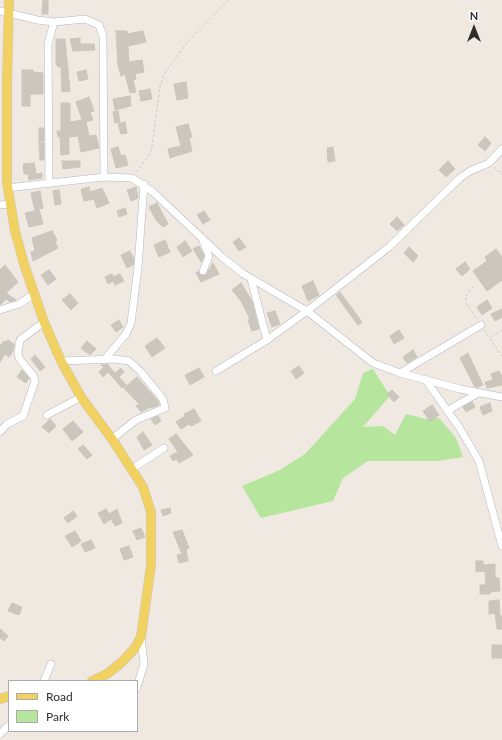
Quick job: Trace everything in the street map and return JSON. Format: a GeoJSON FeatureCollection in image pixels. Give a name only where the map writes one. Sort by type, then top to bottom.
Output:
{"type":"FeatureCollection","features":[{"type":"Feature","properties":{"kind":"main road"},"geometry":{"type":"LineString","coordinates":[[9,0],[4,12],[3,129],[5,185],[22,257],[44,322],[61,362],[81,397],[112,439],[144,488],[149,502],[151,523],[151,565],[141,637],[135,648],[122,662],[107,674],[94,680]]}},
{"type":"Feature","properties":{"kind":"street"},"geometry":{"type":"LineString","coordinates":[[4,12],[24,18],[54,22],[85,19],[99,25],[102,30],[104,176]]}},
{"type":"Feature","properties":{"kind":"street"},"geometry":{"type":"LineString","coordinates":[[49,183],[48,44],[54,22]]}},
{"type":"Feature","properties":{"kind":"street"},"geometry":{"type":"LineString","coordinates":[[216,371],[267,340],[307,311],[388,247],[460,178],[470,171],[489,163],[502,149]]}},
{"type":"Feature","properties":{"kind":"street"},"geometry":{"type":"LineString","coordinates":[[5,185],[49,183],[104,176],[132,178],[144,184],[201,237],[251,279],[307,311],[328,326],[357,352],[373,363],[400,373],[478,393],[501,396]]}},
{"type":"Feature","properties":{"kind":"street"},"geometry":{"type":"LineString","coordinates":[[104,360],[126,334],[131,323],[137,274],[144,184]]}},
{"type":"Feature","properties":{"kind":"street"},"geometry":{"type":"LineString","coordinates":[[0,205],[10,204]]}},
{"type":"Feature","properties":{"kind":"street"},"geometry":{"type":"LineString","coordinates":[[201,237],[209,256],[203,271]]}},
{"type":"Feature","properties":{"kind":"street"},"geometry":{"type":"LineString","coordinates":[[251,279],[267,340]]}},
{"type":"Feature","properties":{"kind":"street"},"geometry":{"type":"LineString","coordinates":[[0,310],[19,304],[34,294]]}},
{"type":"Feature","properties":{"kind":"street"},"geometry":{"type":"LineString","coordinates":[[0,432],[7,424],[23,416],[35,381],[34,377],[19,358],[18,352],[20,340],[44,322]]}},
{"type":"Feature","properties":{"kind":"street"},"geometry":{"type":"LineString","coordinates":[[400,373],[481,325]]}},
{"type":"Feature","properties":{"kind":"street"},"geometry":{"type":"LineString","coordinates":[[61,362],[121,359],[132,362],[163,399],[165,408],[136,420],[112,439]]}},
{"type":"Feature","properties":{"kind":"street"},"geometry":{"type":"LineString","coordinates":[[425,379],[470,443],[479,461],[502,546]]}},
{"type":"Feature","properties":{"kind":"street"},"geometry":{"type":"LineString","coordinates":[[447,411],[478,393]]}},
{"type":"Feature","properties":{"kind":"street"},"geometry":{"type":"LineString","coordinates":[[47,415],[81,397]]}},
{"type":"Feature","properties":{"kind":"street"},"geometry":{"type":"LineString","coordinates":[[132,469],[164,448]]}},
{"type":"Feature","properties":{"kind":"street"},"geometry":{"type":"LineString","coordinates":[[138,684],[144,664],[141,637]]}},
{"type":"Feature","properties":{"kind":"street"},"geometry":{"type":"LineString","coordinates":[[44,680],[51,664]]}},
{"type":"Feature","properties":{"kind":"street"},"geometry":{"type":"LineString","coordinates":[[0,734],[8,726]]}},
{"type":"Feature","properties":{"kind":"path"},"geometry":{"type":"LineString","coordinates":[[132,178],[150,154],[160,86],[164,74],[186,45],[228,0]]}},
{"type":"Feature","properties":{"kind":"path"},"geometry":{"type":"LineString","coordinates":[[489,163],[502,175]]}},
{"type":"Feature","properties":{"kind":"path"},"geometry":{"type":"LineString","coordinates":[[490,338],[502,330]]}},
{"type":"Feature","properties":{"kind":"green space"},"geometry":{"type":"Polygon","coordinates":[[[373,369],[390,396],[363,427],[383,426],[395,435],[406,414],[426,419],[439,418],[456,438],[463,457],[438,461],[368,461],[343,478],[333,501],[261,518],[242,486],[280,470],[305,454],[355,399],[363,373],[373,369]]]}},
{"type":"Feature","properties":{"kind":"building"},"geometry":{"type":"Polygon","coordinates":[[[43,0],[48,0],[48,14],[42,14],[43,0]]]}},
{"type":"Feature","properties":{"kind":"building"},"geometry":{"type":"Polygon","coordinates":[[[116,31],[127,31],[127,34],[143,31],[146,42],[128,46],[129,62],[142,60],[144,72],[135,74],[136,79],[133,80],[136,92],[130,93],[125,74],[121,76],[118,65],[116,31]]]}},
{"type":"Feature","properties":{"kind":"building"},"geometry":{"type":"Polygon","coordinates":[[[80,38],[80,44],[94,44],[95,50],[73,51],[70,39],[80,38]]]}},
{"type":"Feature","properties":{"kind":"building"},"geometry":{"type":"Polygon","coordinates":[[[56,39],[65,39],[70,91],[62,92],[61,67],[58,67],[56,64],[56,39]]]}},
{"type":"Feature","properties":{"kind":"building"},"geometry":{"type":"Polygon","coordinates":[[[22,70],[33,70],[33,72],[43,73],[43,94],[30,94],[30,106],[22,106],[22,70]]]}},
{"type":"Feature","properties":{"kind":"building"},"geometry":{"type":"Polygon","coordinates":[[[86,70],[88,79],[79,81],[77,72],[86,70]]]}},
{"type":"Feature","properties":{"kind":"building"},"geometry":{"type":"Polygon","coordinates":[[[186,82],[188,98],[177,100],[174,84],[186,82]]]}},
{"type":"Feature","properties":{"kind":"building"},"geometry":{"type":"Polygon","coordinates":[[[150,89],[152,99],[141,101],[139,91],[150,89]]]}},
{"type":"Feature","properties":{"kind":"building"},"geometry":{"type":"Polygon","coordinates":[[[130,96],[131,106],[115,110],[113,99],[130,96]]]}},
{"type":"Feature","properties":{"kind":"building"},"geometry":{"type":"Polygon","coordinates":[[[89,97],[94,111],[90,112],[93,120],[86,122],[89,136],[96,135],[99,148],[81,152],[78,136],[69,137],[69,154],[61,155],[60,137],[58,137],[57,131],[61,131],[61,103],[70,103],[70,122],[82,120],[76,102],[89,97]]]}},
{"type":"Feature","properties":{"kind":"building"},"geometry":{"type":"Polygon","coordinates":[[[118,111],[120,122],[115,123],[113,112],[118,111]]]}},
{"type":"Feature","properties":{"kind":"building"},"geometry":{"type":"Polygon","coordinates":[[[125,122],[127,133],[121,134],[118,124],[125,122]]]}},
{"type":"Feature","properties":{"kind":"building"},"geometry":{"type":"Polygon","coordinates":[[[188,124],[192,137],[189,138],[192,151],[170,158],[168,149],[181,146],[176,127],[188,124]]]}},
{"type":"Feature","properties":{"kind":"building"},"geometry":{"type":"Polygon","coordinates":[[[39,128],[44,128],[44,141],[39,142],[39,128]]]}},
{"type":"Feature","properties":{"kind":"building"},"geometry":{"type":"Polygon","coordinates":[[[485,137],[491,143],[485,151],[478,145],[485,137]]]}},
{"type":"Feature","properties":{"kind":"building"},"geometry":{"type":"Polygon","coordinates":[[[39,143],[44,143],[44,160],[40,160],[39,143]]]}},
{"type":"Feature","properties":{"kind":"building"},"geometry":{"type":"Polygon","coordinates":[[[118,147],[121,156],[125,155],[128,165],[116,168],[111,149],[118,147]]]}},
{"type":"Feature","properties":{"kind":"building"},"geometry":{"type":"Polygon","coordinates":[[[333,147],[335,161],[328,162],[327,148],[333,147]]]}},
{"type":"Feature","properties":{"kind":"building"},"geometry":{"type":"Polygon","coordinates":[[[62,161],[80,161],[80,167],[63,169],[62,161]]]}},
{"type":"Feature","properties":{"kind":"building"},"geometry":{"type":"Polygon","coordinates":[[[448,161],[455,169],[446,177],[439,170],[448,161]]]}},
{"type":"Feature","properties":{"kind":"building"},"geometry":{"type":"Polygon","coordinates":[[[34,163],[36,174],[42,173],[42,178],[29,180],[28,174],[24,174],[23,164],[34,163]]]}},
{"type":"Feature","properties":{"kind":"building"},"geometry":{"type":"Polygon","coordinates":[[[89,187],[90,192],[102,188],[109,203],[97,208],[94,199],[84,201],[81,189],[89,187]]]}},
{"type":"Feature","properties":{"kind":"building"},"geometry":{"type":"Polygon","coordinates":[[[136,187],[138,198],[131,201],[127,190],[136,187]]]}},
{"type":"Feature","properties":{"kind":"building"},"geometry":{"type":"Polygon","coordinates":[[[59,190],[61,204],[55,205],[53,191],[59,190]]]}},
{"type":"Feature","properties":{"kind":"building"},"geometry":{"type":"Polygon","coordinates":[[[40,191],[43,208],[39,209],[43,224],[29,227],[25,213],[35,211],[31,193],[40,191]]]}},
{"type":"Feature","properties":{"kind":"building"},"geometry":{"type":"Polygon","coordinates":[[[157,203],[168,224],[163,227],[156,220],[149,207],[157,203]]]}},
{"type":"Feature","properties":{"kind":"building"},"geometry":{"type":"Polygon","coordinates":[[[125,208],[127,214],[119,217],[117,211],[125,208]]]}},
{"type":"Feature","properties":{"kind":"building"},"geometry":{"type":"Polygon","coordinates":[[[204,211],[210,220],[203,224],[197,215],[204,211]]]}},
{"type":"Feature","properties":{"kind":"building"},"geometry":{"type":"Polygon","coordinates":[[[397,217],[404,225],[397,231],[390,224],[397,217]]]}},
{"type":"Feature","properties":{"kind":"building"},"geometry":{"type":"Polygon","coordinates":[[[52,231],[57,240],[55,242],[58,248],[33,261],[31,252],[35,251],[32,238],[52,231]]]}},
{"type":"Feature","properties":{"kind":"building"},"geometry":{"type":"Polygon","coordinates":[[[239,238],[246,247],[239,251],[233,242],[239,238]]]}},
{"type":"Feature","properties":{"kind":"building"},"geometry":{"type":"Polygon","coordinates":[[[165,240],[170,252],[159,257],[154,245],[165,240]]]}},
{"type":"Feature","properties":{"kind":"building"},"geometry":{"type":"Polygon","coordinates":[[[185,241],[192,251],[183,257],[177,247],[185,241]]]}},
{"type":"Feature","properties":{"kind":"building"},"geometry":{"type":"Polygon","coordinates":[[[199,246],[204,256],[201,262],[193,249],[199,246]]]}},
{"type":"Feature","properties":{"kind":"building"},"geometry":{"type":"Polygon","coordinates":[[[409,247],[418,256],[413,262],[404,253],[409,247]]]}},
{"type":"Feature","properties":{"kind":"building"},"geometry":{"type":"Polygon","coordinates":[[[496,249],[502,257],[502,280],[487,291],[473,271],[487,261],[485,257],[496,249]]]}},
{"type":"Feature","properties":{"kind":"building"},"geometry":{"type":"Polygon","coordinates":[[[130,251],[134,259],[133,265],[127,268],[121,255],[130,251]]]}},
{"type":"Feature","properties":{"kind":"building"},"geometry":{"type":"Polygon","coordinates":[[[465,262],[470,269],[462,276],[456,269],[465,262]]]}},
{"type":"Feature","properties":{"kind":"building"},"geometry":{"type":"Polygon","coordinates":[[[213,263],[219,274],[201,282],[196,273],[198,271],[201,275],[206,275],[213,263]]]}},
{"type":"Feature","properties":{"kind":"building"},"geometry":{"type":"Polygon","coordinates":[[[5,265],[18,282],[6,293],[16,300],[10,302],[6,299],[0,305],[0,270],[5,265]]]}},
{"type":"Feature","properties":{"kind":"building"},"geometry":{"type":"Polygon","coordinates":[[[49,270],[56,279],[48,285],[41,275],[49,270]]]}},
{"type":"Feature","properties":{"kind":"building"},"geometry":{"type":"Polygon","coordinates":[[[112,274],[113,277],[120,274],[124,281],[115,285],[113,281],[108,284],[105,277],[112,274]]]}},
{"type":"Feature","properties":{"kind":"building"},"geometry":{"type":"Polygon","coordinates":[[[313,281],[319,295],[308,301],[302,286],[313,281]]]}},
{"type":"Feature","properties":{"kind":"building"},"geometry":{"type":"Polygon","coordinates":[[[241,283],[252,301],[259,329],[252,331],[248,320],[250,319],[241,301],[232,290],[241,283]]]}},
{"type":"Feature","properties":{"kind":"building"},"geometry":{"type":"Polygon","coordinates":[[[340,292],[362,322],[358,325],[336,295],[340,292]]]}},
{"type":"Feature","properties":{"kind":"building"},"geometry":{"type":"Polygon","coordinates":[[[70,294],[78,303],[71,310],[62,300],[70,294]]]}},
{"type":"Feature","properties":{"kind":"building"},"geometry":{"type":"Polygon","coordinates":[[[487,300],[492,308],[482,315],[477,307],[487,300]]]}},
{"type":"Feature","properties":{"kind":"building"},"geometry":{"type":"Polygon","coordinates":[[[502,309],[502,317],[495,321],[491,314],[502,309]]]}},
{"type":"Feature","properties":{"kind":"building"},"geometry":{"type":"Polygon","coordinates":[[[275,311],[280,324],[272,327],[267,313],[275,311]]]}},
{"type":"Feature","properties":{"kind":"building"},"geometry":{"type":"Polygon","coordinates":[[[119,320],[123,327],[116,332],[111,325],[119,320]]]}},
{"type":"Feature","properties":{"kind":"building"},"geometry":{"type":"Polygon","coordinates":[[[399,330],[404,338],[394,344],[390,336],[399,330]]]}},
{"type":"Feature","properties":{"kind":"building"},"geometry":{"type":"Polygon","coordinates":[[[157,338],[165,348],[152,357],[145,346],[157,338]]]}},
{"type":"Feature","properties":{"kind":"building"},"geometry":{"type":"Polygon","coordinates":[[[8,340],[14,344],[13,351],[9,357],[5,354],[0,362],[0,346],[4,341],[6,342],[8,340]]]}},
{"type":"Feature","properties":{"kind":"building"},"geometry":{"type":"Polygon","coordinates":[[[87,341],[96,349],[90,355],[81,348],[87,341]]]}},
{"type":"Feature","properties":{"kind":"building"},"geometry":{"type":"Polygon","coordinates":[[[413,350],[417,357],[407,363],[403,357],[413,350]]]}},
{"type":"Feature","properties":{"kind":"building"},"geometry":{"type":"Polygon","coordinates":[[[468,353],[483,385],[478,387],[475,387],[460,358],[468,353]]]}},
{"type":"Feature","properties":{"kind":"building"},"geometry":{"type":"Polygon","coordinates":[[[35,355],[45,367],[40,371],[31,359],[35,355]]]}},
{"type":"Feature","properties":{"kind":"building"},"geometry":{"type":"Polygon","coordinates":[[[107,364],[115,373],[121,368],[124,372],[119,377],[126,385],[122,388],[108,372],[103,377],[99,372],[104,367],[101,365],[107,364]]]}},
{"type":"Feature","properties":{"kind":"building"},"geometry":{"type":"Polygon","coordinates":[[[299,366],[304,373],[296,379],[291,371],[299,366]]]}},
{"type":"Feature","properties":{"kind":"building"},"geometry":{"type":"Polygon","coordinates":[[[199,368],[204,377],[190,385],[185,375],[199,368]]]}},
{"type":"Feature","properties":{"kind":"building"},"geometry":{"type":"Polygon","coordinates":[[[22,370],[29,378],[26,383],[17,377],[22,370]]]}},
{"type":"Feature","properties":{"kind":"building"},"geometry":{"type":"Polygon","coordinates":[[[499,371],[502,377],[502,385],[487,388],[485,382],[493,380],[491,374],[499,371]]]}},
{"type":"Feature","properties":{"kind":"building"},"geometry":{"type":"Polygon","coordinates":[[[137,377],[158,401],[159,405],[150,407],[141,412],[136,406],[139,404],[124,388],[137,377]]]}},
{"type":"Feature","properties":{"kind":"building"},"geometry":{"type":"Polygon","coordinates":[[[392,390],[399,397],[394,402],[387,394],[392,390]]]}},
{"type":"Feature","properties":{"kind":"building"},"geometry":{"type":"Polygon","coordinates":[[[472,402],[475,407],[466,412],[463,407],[472,402]]]}},
{"type":"Feature","properties":{"kind":"building"},"geometry":{"type":"Polygon","coordinates":[[[490,403],[492,411],[483,415],[480,407],[490,403]]]}},
{"type":"Feature","properties":{"kind":"building"},"geometry":{"type":"Polygon","coordinates":[[[432,405],[439,415],[430,422],[423,411],[432,405]]]}},
{"type":"Feature","properties":{"kind":"building"},"geometry":{"type":"Polygon","coordinates":[[[194,409],[201,421],[191,426],[189,424],[181,429],[176,422],[185,416],[184,414],[194,409]]]}},
{"type":"Feature","properties":{"kind":"building"},"geometry":{"type":"Polygon","coordinates":[[[158,416],[161,421],[155,425],[151,419],[158,416]]]}},
{"type":"Feature","properties":{"kind":"building"},"geometry":{"type":"Polygon","coordinates":[[[50,419],[56,426],[49,433],[42,427],[50,419]]]}},
{"type":"Feature","properties":{"kind":"building"},"geometry":{"type":"Polygon","coordinates":[[[73,421],[83,432],[72,441],[63,429],[73,421]]]}},
{"type":"Feature","properties":{"kind":"building"},"geometry":{"type":"Polygon","coordinates":[[[143,432],[152,445],[144,450],[137,437],[143,432]]]}},
{"type":"Feature","properties":{"kind":"building"},"geometry":{"type":"Polygon","coordinates":[[[176,434],[193,455],[179,463],[177,459],[173,461],[170,456],[178,452],[169,439],[176,434]]]}},
{"type":"Feature","properties":{"kind":"building"},"geometry":{"type":"Polygon","coordinates":[[[83,445],[92,455],[87,459],[78,449],[83,445]]]}},
{"type":"Feature","properties":{"kind":"building"},"geometry":{"type":"Polygon","coordinates":[[[170,508],[171,513],[163,516],[161,510],[170,508]]]}},
{"type":"Feature","properties":{"kind":"building"},"geometry":{"type":"Polygon","coordinates":[[[106,509],[109,514],[117,509],[122,523],[115,526],[111,519],[104,524],[98,513],[106,509]]]}},
{"type":"Feature","properties":{"kind":"building"},"geometry":{"type":"Polygon","coordinates":[[[73,511],[77,516],[68,523],[64,518],[73,511]]]}},
{"type":"Feature","properties":{"kind":"building"},"geometry":{"type":"Polygon","coordinates":[[[141,528],[145,537],[137,540],[133,531],[141,528]]]}},
{"type":"Feature","properties":{"kind":"building"},"geometry":{"type":"Polygon","coordinates":[[[182,530],[189,548],[186,549],[188,561],[179,563],[177,555],[182,554],[173,532],[182,530]]]}},
{"type":"Feature","properties":{"kind":"building"},"geometry":{"type":"Polygon","coordinates":[[[75,531],[81,541],[72,547],[65,536],[75,531]]]}},
{"type":"Feature","properties":{"kind":"building"},"geometry":{"type":"Polygon","coordinates":[[[91,540],[95,548],[85,552],[81,544],[91,540]]]}},
{"type":"Feature","properties":{"kind":"building"},"geometry":{"type":"Polygon","coordinates":[[[129,546],[133,557],[124,560],[120,549],[129,546]]]}},
{"type":"Feature","properties":{"kind":"building"},"geometry":{"type":"Polygon","coordinates":[[[476,561],[483,561],[483,565],[495,564],[495,578],[499,578],[500,591],[490,592],[490,594],[480,594],[480,585],[486,585],[485,571],[476,572],[476,561]]]}},
{"type":"Feature","properties":{"kind":"building"},"geometry":{"type":"Polygon","coordinates":[[[499,600],[500,616],[502,616],[502,629],[497,629],[495,613],[489,614],[489,601],[499,600]]]}},
{"type":"Feature","properties":{"kind":"building"},"geometry":{"type":"Polygon","coordinates":[[[12,603],[22,607],[19,615],[8,611],[12,603]]]}},
{"type":"Feature","properties":{"kind":"building"},"geometry":{"type":"Polygon","coordinates":[[[0,629],[8,636],[4,641],[0,638],[0,629]]]}},
{"type":"Feature","properties":{"kind":"building"},"geometry":{"type":"Polygon","coordinates":[[[492,645],[502,645],[502,658],[492,658],[492,645]]]}}]}
